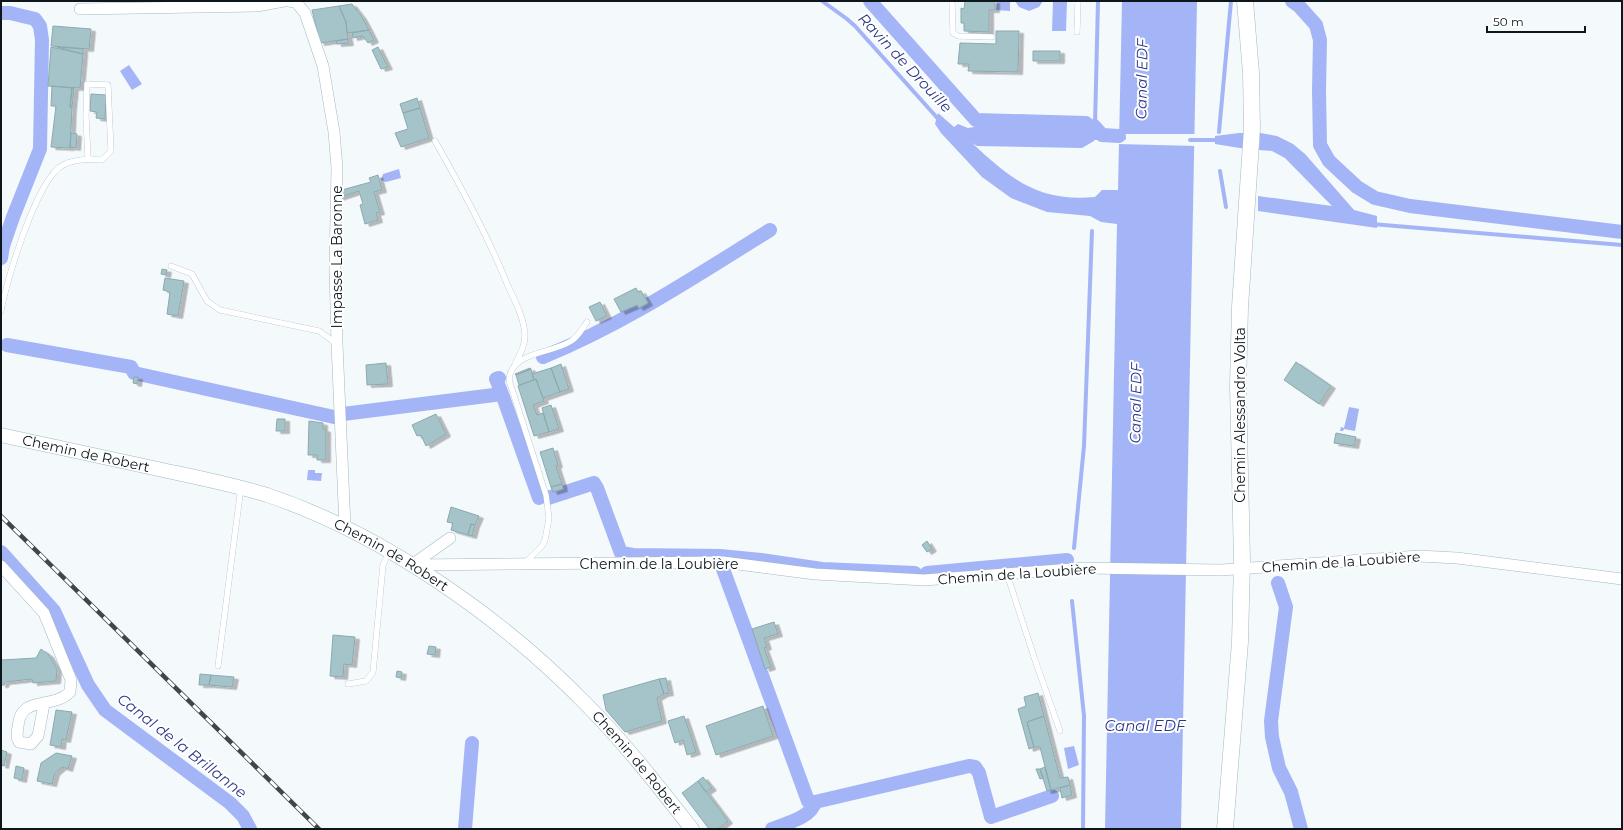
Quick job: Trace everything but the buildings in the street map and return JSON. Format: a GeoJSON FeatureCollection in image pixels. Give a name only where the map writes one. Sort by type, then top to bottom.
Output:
{"type":"FeatureCollection","features":[{"type":"Feature","properties":{"kind":"main road","name":"Chemin Alessandro Volta"},"geometry":{"type":"LineString","coordinates":[[1225,829],[1240,642],[1242,569],[1238,386],[1240,307],[1252,128],[1251,73],[1245,1]]}},
{"type":"Feature","properties":{"kind":"street"},"geometry":{"type":"LineString","coordinates":[[80,9],[257,6],[284,1]]}},
{"type":"Feature","properties":{"kind":"street","name":"Impasse La Baronne"},"geometry":{"type":"LineString","coordinates":[[288,1],[296,2],[305,13],[323,66],[334,132],[337,168],[335,268],[337,344],[345,527]]}},
{"type":"Feature","properties":{"kind":"street","name":"Chemin de Robert"},"geometry":{"type":"LineString","coordinates":[[1,435],[241,487],[309,510],[345,527],[389,551],[412,565],[496,624],[548,668],[585,703],[623,744],[692,829]]}},
{"type":"Feature","properties":{"kind":"street"},"geometry":{"type":"LineString","coordinates":[[412,565],[450,538]]}},
{"type":"Feature","properties":{"kind":"street","name":"Chemin de la Loubière"},"geometry":{"type":"LineString","coordinates":[[412,565],[723,562],[828,575],[924,580],[1085,568],[1221,570],[1390,557],[1434,556],[1622,579]]}},
{"type":"Feature","properties":{"kind":"street"},"geometry":{"type":"LineString","coordinates":[[1,566],[44,613],[72,685],[68,694],[44,704],[29,706],[23,711],[18,723],[17,740],[21,744],[31,744],[37,738],[44,704]]}},
{"type":"Feature","properties":{"kind":"lane"},"geometry":{"type":"LineString","coordinates":[[952,1],[953,33],[958,36],[992,37]]}},
{"type":"Feature","properties":{"kind":"lane"},"geometry":{"type":"LineString","coordinates":[[1077,32],[1078,1]]}},
{"type":"Feature","properties":{"kind":"lane"},"geometry":{"type":"LineString","coordinates":[[1,311],[3,298],[17,250],[39,197],[51,175],[62,165],[88,159],[102,160],[111,152],[108,85],[87,84],[86,116],[88,159]]}},
{"type":"Feature","properties":{"kind":"lane"},"geometry":{"type":"LineString","coordinates":[[435,141],[478,218],[523,323],[524,342],[522,352],[512,369],[509,380],[546,495],[549,518],[546,540],[542,546],[523,564]]}},
{"type":"Feature","properties":{"kind":"lane"},"geometry":{"type":"LineString","coordinates":[[171,266],[192,274],[207,301],[220,310],[319,332],[337,344]]}},
{"type":"Feature","properties":{"kind":"lane"},"geometry":{"type":"LineString","coordinates":[[512,369],[526,358],[570,342],[587,322]]}},
{"type":"Feature","properties":{"kind":"lane"},"geometry":{"type":"LineString","coordinates":[[218,666],[241,487]]}},
{"type":"Feature","properties":{"kind":"lane"},"geometry":{"type":"LineString","coordinates":[[348,684],[366,682],[373,672],[383,565],[389,551]]}},
{"type":"Feature","properties":{"kind":"lane"},"geometry":{"type":"LineString","coordinates":[[1007,574],[1034,660],[1060,731]]}},
{"type":"Feature","properties":{"kind":"water"},"geometry":{"type":"Polygon","coordinates":[[[997,1],[1010,1],[1010,11],[996,10],[997,1]]]}},
{"type":"Feature","properties":{"kind":"water"},"geometry":{"type":"Polygon","coordinates":[[[1015,1],[1043,1],[1039,7],[1029,11],[1019,7],[1015,1]]]}},
{"type":"Feature","properties":{"kind":"water"},"geometry":{"type":"Polygon","coordinates":[[[1053,1],[1067,1],[1066,31],[1052,31],[1053,1]]]}},
{"type":"Feature","properties":{"kind":"water","name":"Canal EDF"},"geometry":{"type":"Polygon","coordinates":[[[1122,1],[1197,1],[1181,829],[1105,829],[1117,224],[1101,222],[1090,216],[1047,212],[1011,198],[982,177],[941,133],[935,124],[938,113],[954,127],[958,124],[968,128],[980,126],[1083,128],[1094,135],[1094,141],[1082,148],[977,146],[972,143],[1013,177],[1041,192],[1075,198],[1095,197],[1102,190],[1118,190],[1122,1]]]}},
{"type":"Feature","properties":{"kind":"water"},"geometry":{"type":"Polygon","coordinates":[[[129,65],[142,84],[132,90],[120,71],[129,65]]]}},
{"type":"Feature","properties":{"kind":"water"},"geometry":{"type":"Polygon","coordinates":[[[1246,133],[1246,149],[1215,144],[1215,136],[1246,133]]]}},
{"type":"Feature","properties":{"kind":"water"},"geometry":{"type":"Polygon","coordinates":[[[1260,133],[1277,136],[1293,144],[1305,154],[1354,210],[1377,216],[1377,228],[1258,211],[1258,196],[1332,206],[1285,158],[1272,151],[1259,150],[1260,133]]]}},
{"type":"Feature","properties":{"kind":"water"},"geometry":{"type":"Polygon","coordinates":[[[399,169],[401,178],[386,182],[381,180],[383,174],[399,169]]]}},
{"type":"Feature","properties":{"kind":"water"},"geometry":{"type":"Polygon","coordinates":[[[1349,407],[1359,409],[1355,431],[1344,429],[1343,431],[1340,431],[1341,427],[1344,428],[1349,407]]]}},
{"type":"Feature","properties":{"kind":"water"},"geometry":{"type":"Polygon","coordinates":[[[308,470],[315,470],[315,473],[322,473],[321,481],[307,480],[308,470]]]}},
{"type":"Feature","properties":{"kind":"water"},"geometry":{"type":"Polygon","coordinates":[[[1074,746],[1079,765],[1068,769],[1064,748],[1074,746]]]}},
{"type":"Feature","properties":{"kind":"pier"},"geometry":{"type":"Polygon","coordinates":[[[1117,134],[1197,134],[1197,146],[1117,144],[1117,134]]]}},
{"type":"Feature","properties":{"kind":"waterway","name":"Ravin de Drouille"},"geometry":{"type":"LineString","coordinates":[[822,1],[855,26],[940,121]]}},
{"type":"Feature","properties":{"kind":"waterway"},"geometry":{"type":"LineString","coordinates":[[870,1],[976,120],[1086,123],[1091,128],[1094,126],[1102,135],[1119,136]]}},
{"type":"Feature","properties":{"kind":"waterway"},"geometry":{"type":"LineString","coordinates":[[1095,124],[1098,1]]}},
{"type":"Feature","properties":{"kind":"waterway"},"geometry":{"type":"LineString","coordinates":[[1219,132],[1231,1]]}},
{"type":"Feature","properties":{"kind":"waterway"},"geometry":{"type":"LineString","coordinates":[[1292,1],[1299,6],[1316,25],[1320,40],[1320,145],[1329,161],[1357,187],[1375,198],[1410,206],[1622,232]]}},
{"type":"Feature","properties":{"kind":"waterway","name":"Canal de la Brillanne"},"geometry":{"type":"LineString","coordinates":[[1,13],[10,13],[35,19],[40,26],[42,40],[40,149],[13,217],[3,246],[1,258]]}},
{"type":"Feature","properties":{"kind":"waterway"},"geometry":{"type":"LineString","coordinates":[[1090,138],[1124,138]]}},
{"type":"Feature","properties":{"kind":"waterway"},"geometry":{"type":"LineString","coordinates":[[1190,140],[1220,140]]}},
{"type":"Feature","properties":{"kind":"waterway"},"geometry":{"type":"LineString","coordinates":[[1220,171],[1226,207]]}},
{"type":"Feature","properties":{"kind":"waterway"},"geometry":{"type":"LineString","coordinates":[[1372,224],[1622,245]]}},
{"type":"Feature","properties":{"kind":"waterway"},"geometry":{"type":"LineString","coordinates":[[543,357],[602,330],[631,314],[687,282],[770,230]]}},
{"type":"Feature","properties":{"kind":"waterway"},"geometry":{"type":"LineString","coordinates":[[1074,548],[1084,446],[1092,231]]}},
{"type":"Feature","properties":{"kind":"waterway"},"geometry":{"type":"LineString","coordinates":[[7,345],[131,367],[134,373],[334,417]]}},
{"type":"Feature","properties":{"kind":"waterway"},"geometry":{"type":"LineString","coordinates":[[343,414],[502,394],[496,379],[499,378]]}},
{"type":"Feature","properties":{"kind":"waterway"},"geometry":{"type":"LineString","coordinates":[[502,394],[539,498]]}},
{"type":"Feature","properties":{"kind":"waterway"},"geometry":{"type":"LineString","coordinates":[[548,498],[594,483],[621,553],[633,555],[720,556],[761,560],[822,569],[915,573]]}},
{"type":"Feature","properties":{"kind":"waterway","name":"Canal de la Brillanne"},"geometry":{"type":"LineString","coordinates":[[1,552],[54,611],[88,685],[105,710],[230,803],[243,816],[250,829]]}},
{"type":"Feature","properties":{"kind":"waterway"},"geometry":{"type":"LineString","coordinates":[[927,573],[1067,560]]}},
{"type":"Feature","properties":{"kind":"waterway"},"geometry":{"type":"LineString","coordinates":[[723,569],[808,801],[815,802]]}},
{"type":"Feature","properties":{"kind":"waterway"},"geometry":{"type":"LineString","coordinates":[[1278,583],[1286,607],[1271,721],[1272,737],[1279,768],[1291,792],[1301,829]]}},
{"type":"Feature","properties":{"kind":"waterway"},"geometry":{"type":"LineString","coordinates":[[1072,601],[1084,716],[1083,829]]}},
{"type":"Feature","properties":{"kind":"waterway"},"geometry":{"type":"LineString","coordinates":[[465,829],[472,743]]}},
{"type":"Feature","properties":{"kind":"waterway"},"geometry":{"type":"LineString","coordinates":[[772,829],[803,816],[813,808],[815,802],[969,766],[975,767],[979,773],[991,817],[1052,796]]}},
{"type":"Feature","properties":{"kind":"railway"},"geometry":{"type":"LineString","coordinates":[[1,516],[319,829]]}}]}
